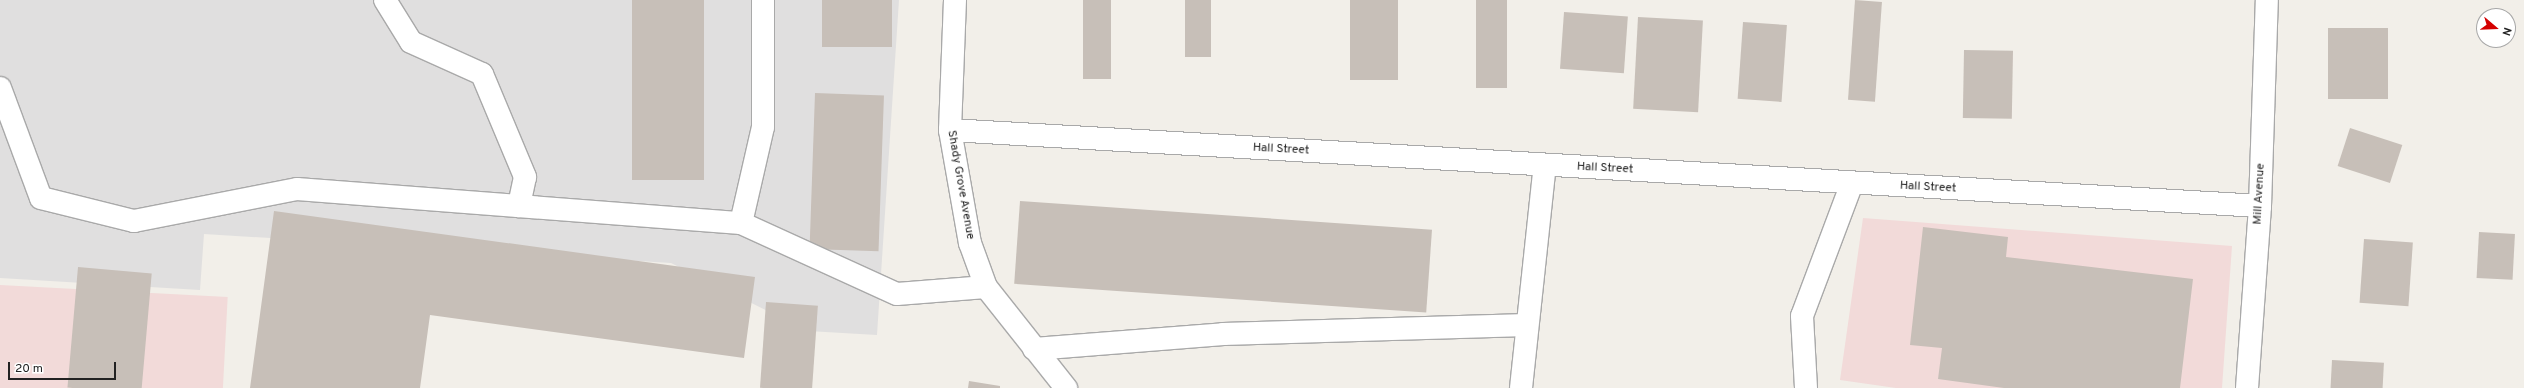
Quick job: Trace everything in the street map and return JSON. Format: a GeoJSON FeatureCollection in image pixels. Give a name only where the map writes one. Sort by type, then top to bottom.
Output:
{"type":"FeatureCollection","features":[{"type":"Feature","properties":{"kind":"street"},"geometry":{"type":"LineString","coordinates":[[385,0],[411,42],[482,74],[524,177],[519,206]]}},
{"type":"Feature","properties":{"kind":"street"},"geometry":{"type":"LineString","coordinates":[[741,224],[763,127],[763,0]]}},
{"type":"Feature","properties":{"kind":"street","name":"Shady Grove Avenue"},"geometry":{"type":"LineString","coordinates":[[955,0],[950,130],[970,243],[986,287],[1066,388]]}},
{"type":"Feature","properties":{"kind":"street","name":"Mill Avenue"},"geometry":{"type":"LineString","coordinates":[[2247,388],[2260,206],[2267,0]]}},
{"type":"Feature","properties":{"kind":"street"},"geometry":{"type":"LineString","coordinates":[[0,88],[41,198],[134,221],[297,189],[519,206],[741,224],[897,294],[986,287]]}},
{"type":"Feature","properties":{"kind":"street","name":"Hall Street"},"geometry":{"type":"LineString","coordinates":[[950,130],[2260,206]]}},
{"type":"Feature","properties":{"kind":"street"},"geometry":{"type":"LineString","coordinates":[[1521,388],[1545,165]]}},
{"type":"Feature","properties":{"kind":"street"},"geometry":{"type":"LineString","coordinates":[[1806,388],[1802,316],[1852,183]]}},
{"type":"Feature","properties":{"kind":"street"},"geometry":{"type":"LineString","coordinates":[[1034,349],[1223,334],[1528,325]]}},
{"type":"Feature","properties":{"kind":"shaded area"},"geometry":{"type":"Polygon","coordinates":[[[0,0],[899,0],[877,335],[808,331],[671,263],[204,234],[200,290],[0,278],[0,0]]]}},
{"type":"Feature","properties":{"kind":"shaded area"},"geometry":{"type":"Polygon","coordinates":[[[1863,218],[2232,246],[2222,388],[1896,388],[1840,380],[1863,218]]]}},
{"type":"Feature","properties":{"kind":"shaded area"},"geometry":{"type":"Polygon","coordinates":[[[0,285],[228,297],[223,388],[0,388],[0,285]]]}},
{"type":"Feature","properties":{"kind":"building"},"geometry":{"type":"Polygon","coordinates":[[[632,0],[704,0],[704,180],[632,180],[632,0]]]}},
{"type":"Feature","properties":{"kind":"building"},"geometry":{"type":"Polygon","coordinates":[[[822,0],[892,0],[892,47],[822,47],[822,0]]]}},
{"type":"Feature","properties":{"kind":"building"},"geometry":{"type":"Polygon","coordinates":[[[1083,0],[1111,0],[1111,79],[1083,79],[1083,0]]]}},
{"type":"Feature","properties":{"kind":"building"},"geometry":{"type":"Polygon","coordinates":[[[1185,0],[1211,0],[1211,57],[1185,57],[1185,0]]]}},
{"type":"Feature","properties":{"kind":"building"},"geometry":{"type":"Polygon","coordinates":[[[1350,0],[1398,0],[1398,80],[1350,80],[1350,0]]]}},
{"type":"Feature","properties":{"kind":"building"},"geometry":{"type":"Polygon","coordinates":[[[1476,0],[1507,0],[1507,88],[1476,88],[1476,0]]]}},
{"type":"Feature","properties":{"kind":"building"},"geometry":{"type":"Polygon","coordinates":[[[1855,0],[1882,2],[1875,102],[1848,100],[1855,0]]]}},
{"type":"Feature","properties":{"kind":"building"},"geometry":{"type":"Polygon","coordinates":[[[1564,12],[1628,16],[1624,73],[1560,69],[1564,12]]]}},
{"type":"Feature","properties":{"kind":"building"},"geometry":{"type":"Polygon","coordinates":[[[1638,17],[1703,20],[1698,112],[1633,109],[1638,17]]]}},
{"type":"Feature","properties":{"kind":"building"},"geometry":{"type":"Polygon","coordinates":[[[1743,22],[1787,25],[1782,102],[1738,99],[1743,22]]]}},
{"type":"Feature","properties":{"kind":"building"},"geometry":{"type":"Polygon","coordinates":[[[2328,28],[2388,28],[2388,99],[2328,99],[2328,28]]]}},
{"type":"Feature","properties":{"kind":"building"},"geometry":{"type":"Polygon","coordinates":[[[1964,50],[2013,51],[2012,119],[1963,118],[1964,50]]]}},
{"type":"Feature","properties":{"kind":"building"},"geometry":{"type":"Polygon","coordinates":[[[815,93],[884,95],[879,251],[810,249],[815,93]]]}},
{"type":"Feature","properties":{"kind":"building"},"geometry":{"type":"Polygon","coordinates":[[[2350,128],[2402,145],[2390,183],[2338,166],[2350,128]]]}},
{"type":"Feature","properties":{"kind":"building"},"geometry":{"type":"Polygon","coordinates":[[[1020,201],[1432,230],[1426,313],[1014,284],[1020,201]]]}},
{"type":"Feature","properties":{"kind":"building"},"geometry":{"type":"Polygon","coordinates":[[[274,211],[755,277],[744,358],[430,315],[420,388],[250,388],[274,211]]]}},
{"type":"Feature","properties":{"kind":"building"},"geometry":{"type":"Polygon","coordinates":[[[1923,227],[2008,237],[2006,257],[2193,279],[2180,388],[2004,388],[1938,379],[1942,348],[1910,345],[1923,227]]]}},
{"type":"Feature","properties":{"kind":"building"},"geometry":{"type":"Polygon","coordinates":[[[2479,232],[2515,234],[2513,280],[2477,278],[2479,232]]]}},
{"type":"Feature","properties":{"kind":"building"},"geometry":{"type":"Polygon","coordinates":[[[2364,239],[2413,242],[2408,306],[2360,303],[2364,239]]]}},
{"type":"Feature","properties":{"kind":"building"},"geometry":{"type":"Polygon","coordinates":[[[78,267],[152,273],[142,388],[67,388],[78,267]]]}},
{"type":"Feature","properties":{"kind":"building"},"geometry":{"type":"Polygon","coordinates":[[[766,302],[818,306],[812,388],[760,388],[766,302]]]}},
{"type":"Feature","properties":{"kind":"building"},"geometry":{"type":"Polygon","coordinates":[[[2332,360],[2384,363],[2383,388],[2331,388],[2332,360]]]}},
{"type":"Feature","properties":{"kind":"building"},"geometry":{"type":"Polygon","coordinates":[[[969,381],[1000,386],[1000,388],[968,388],[969,381]]]}}]}
